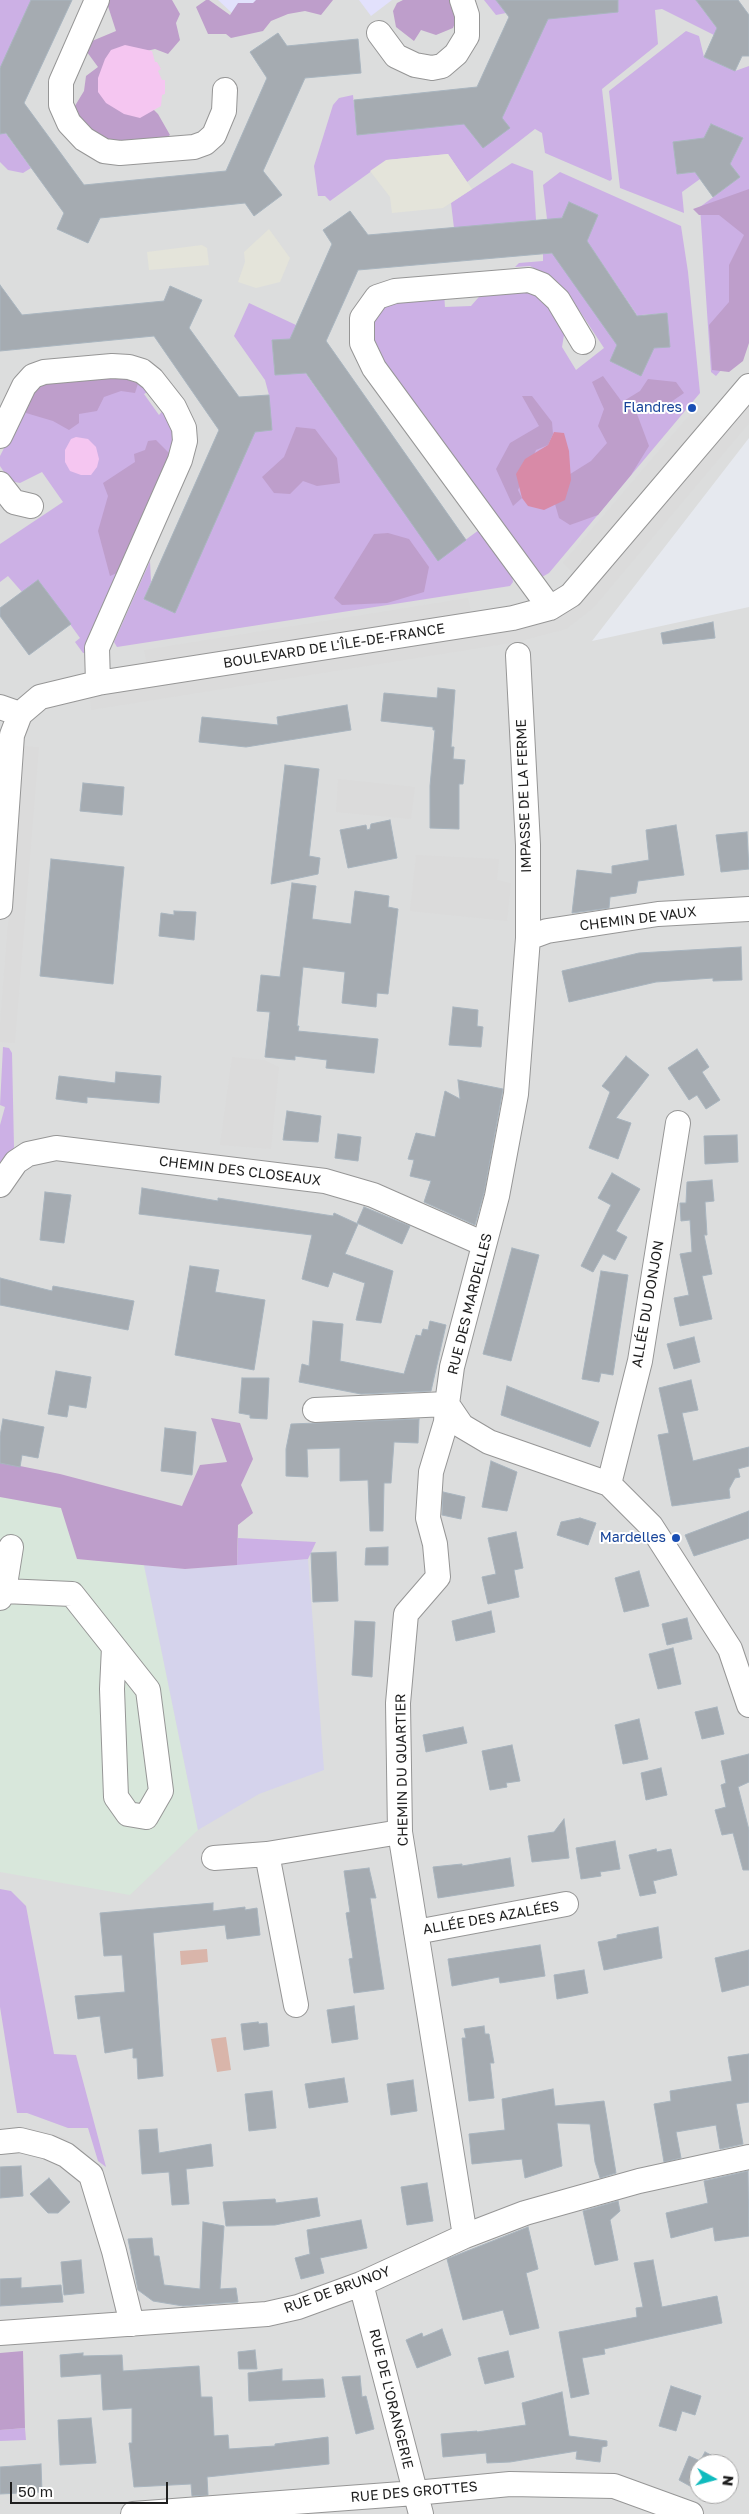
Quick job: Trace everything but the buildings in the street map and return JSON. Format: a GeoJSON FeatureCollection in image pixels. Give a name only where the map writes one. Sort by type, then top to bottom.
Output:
{"type":"FeatureCollection","features":[{"type":"Feature","properties":{"kind":"street"},"geometry":{"type":"LineString","coordinates":[[96,0],[61,82],[61,105],[69,123],[84,139],[104,151],[120,153],[194,147],[214,135],[224,111],[225,90]]}},
{"type":"Feature","properties":{"kind":"street"},"geometry":{"type":"LineString","coordinates":[[379,33],[396,56],[415,65],[432,68],[442,66],[456,54],[467,36],[467,15],[462,0]]}},
{"type":"Feature","properties":{"kind":"street"},"geometry":{"type":"LineString","coordinates":[[550,608],[374,368],[362,343],[362,318],[377,297],[395,290],[528,280],[542,285],[558,300],[584,342]]}},
{"type":"Feature","properties":{"kind":"street"},"geometry":{"type":"LineString","coordinates":[[0,436],[24,386],[33,376],[44,372],[112,366],[129,367],[142,371],[174,407],[184,428],[185,441],[180,460],[97,648],[98,683]]}},
{"type":"Feature","properties":{"kind":"street","name":"BOULEVARD DE L'ÎLE-DE-FRANCE"},"geometry":{"type":"LineString","coordinates":[[0,907],[12,735],[10,710],[40,697],[98,683],[513,618],[550,608],[571,595],[749,386]]}},
{"type":"Feature","properties":{"kind":"street"},"geometry":{"type":"LineString","coordinates":[[0,484],[14,502],[31,506]]}},
{"type":"Feature","properties":{"kind":"street","name":"IMPASSE DE LA FERME"},"geometry":{"type":"LineString","coordinates":[[518,655],[528,845],[528,938]]}},
{"type":"Feature","properties":{"kind":"street","name":"CHEMIN DE VAUX"},"geometry":{"type":"LineString","coordinates":[[528,938],[548,931],[658,914],[749,909]]}},
{"type":"Feature","properties":{"kind":"street","name":"RUE DES MARDELLES"},"geometry":{"type":"LineString","coordinates":[[448,1404],[452,1367],[497,1196],[516,1094],[528,938]]}},
{"type":"Feature","properties":{"kind":"street","name":"ALLÉE DU DONJON"},"geometry":{"type":"LineString","coordinates":[[609,1484],[640,1361],[678,1123]]}},
{"type":"Feature","properties":{"kind":"street","name":"CHEMIN DES CLOSEAUX"},"geometry":{"type":"LineString","coordinates":[[0,1185],[16,1162],[28,1154],[56,1148],[325,1181],[373,1195],[484,1244]]}},
{"type":"Feature","properties":{"kind":"street"},"geometry":{"type":"LineString","coordinates":[[314,1410],[448,1404],[462,1426],[489,1442],[609,1484],[651,1526],[730,1649],[749,1705]]}},
{"type":"Feature","properties":{"kind":"street","name":"CHEMIN DU QUARTIER"},"geometry":{"type":"LineString","coordinates":[[448,1404],[446,1422],[432,1472],[428,1518],[435,1544],[438,1577],[406,1614],[398,1703],[400,1832],[465,2236]]}},
{"type":"Feature","properties":{"kind":"street"},"geometry":{"type":"LineString","coordinates":[[11,1547],[2,1595],[72,1594],[114,1647],[148,1690],[161,1790],[146,1817],[128,1814],[116,1797],[112,1689],[114,1647]]}},
{"type":"Feature","properties":{"kind":"street"},"geometry":{"type":"LineString","coordinates":[[214,1858],[268,1854],[400,1832]]}},
{"type":"Feature","properties":{"kind":"street"},"geometry":{"type":"LineString","coordinates":[[268,1854],[296,2005]]}},
{"type":"Feature","properties":{"kind":"street","name":"ALLÉE DES AZALÉES"},"geometry":{"type":"LineString","coordinates":[[416,1932],[566,1904]]}},
{"type":"Feature","properties":{"kind":"street"},"geometry":{"type":"LineString","coordinates":[[0,2142],[20,2140],[48,2147],[66,2154],[90,2175],[112,2242],[132,2324]]}},
{"type":"Feature","properties":{"kind":"street","name":"RUE DE BRUNOY"},"geometry":{"type":"LineString","coordinates":[[0,2333],[267,2314],[298,2307],[361,2284],[465,2236],[525,2213],[639,2181],[749,2157]]}},
{"type":"Feature","properties":{"kind":"street","name":"RUE DE L'ORANGERIE"},"geometry":{"type":"LineString","coordinates":[[361,2284],[418,2504]]}},
{"type":"Feature","properties":{"kind":"street","name":"RUE DES GROTTES"},"geometry":{"type":"LineString","coordinates":[[133,2514],[418,2504],[510,2484],[614,2486],[691,2514]]}},
{"type":"Feature","properties":{"kind":"shaded area"},"geometry":{"type":"Polygon","coordinates":[[[0,0],[749,0],[749,438],[592,641],[749,607],[749,2514],[0,2514],[0,0]]]}},
{"type":"Feature","properties":{"kind":"shaded area"},"geometry":{"type":"Polygon","coordinates":[[[0,0],[31,0],[0,68],[0,0]]]}},
{"type":"Feature","properties":{"kind":"shaded area"},"geometry":{"type":"Polygon","coordinates":[[[106,0],[172,0],[180,14],[176,23],[180,40],[168,54],[155,49],[134,54],[152,108],[158,114],[170,135],[164,139],[112,147],[70,114],[84,91],[86,76],[98,67],[87,52],[92,41],[116,31],[106,0]]]}},
{"type":"Feature","properties":{"kind":"shaded area"},"geometry":{"type":"Polygon","coordinates":[[[209,0],[230,15],[238,3],[253,3],[256,0],[333,0],[321,15],[305,11],[288,14],[271,21],[263,31],[231,38],[226,34],[208,34],[196,7],[209,0]]]}},
{"type":"Feature","properties":{"kind":"shaded area"},"geometry":{"type":"Polygon","coordinates":[[[218,0],[305,0],[233,14],[218,0]]]}},
{"type":"Feature","properties":{"kind":"shaded area"},"geometry":{"type":"Polygon","coordinates":[[[359,0],[392,0],[371,16],[359,0]]]}},
{"type":"Feature","properties":{"kind":"shaded area"},"geometry":{"type":"Polygon","coordinates":[[[403,0],[464,0],[453,28],[436,35],[421,30],[414,41],[396,27],[393,11],[397,3],[403,0]]]}},
{"type":"Feature","properties":{"kind":"shaded area"},"geometry":{"type":"Polygon","coordinates":[[[484,0],[496,0],[506,13],[496,15],[484,0]]]}},
{"type":"Feature","properties":{"kind":"shaded area"},"geometry":{"type":"Polygon","coordinates":[[[609,0],[696,0],[719,31],[714,35],[662,9],[655,10],[658,44],[602,89],[612,179],[610,181],[545,153],[542,133],[535,129],[467,182],[448,154],[387,160],[330,201],[325,196],[318,196],[314,166],[333,105],[339,98],[353,95],[357,135],[468,123],[467,128],[483,148],[544,19],[609,0]]]}},
{"type":"Feature","properties":{"kind":"shaded area"},"geometry":{"type":"Polygon","coordinates":[[[686,31],[699,36],[704,57],[735,71],[749,66],[749,337],[716,376],[711,372],[700,207],[740,177],[730,164],[743,139],[711,124],[703,141],[699,139],[673,142],[677,174],[698,172],[700,179],[682,192],[684,213],[620,188],[609,91],[686,31]]]}},
{"type":"Feature","properties":{"kind":"shaded area"},"geometry":{"type":"Polygon","coordinates":[[[125,45],[152,51],[155,62],[157,62],[161,69],[158,71],[162,80],[165,80],[165,94],[162,95],[161,106],[140,118],[124,114],[106,103],[98,92],[98,78],[105,59],[111,50],[125,45]]]}},
{"type":"Feature","properties":{"kind":"shaded area"},"geometry":{"type":"Polygon","coordinates":[[[4,131],[31,168],[23,173],[8,170],[0,162],[0,134],[4,131]]]}},
{"type":"Feature","properties":{"kind":"shaded area"},"geometry":{"type":"Polygon","coordinates":[[[448,154],[472,189],[443,208],[392,213],[390,197],[370,171],[386,160],[448,154]]]}},
{"type":"Feature","properties":{"kind":"shaded area"},"geometry":{"type":"Polygon","coordinates":[[[512,163],[533,171],[536,220],[454,228],[451,203],[512,163]]]}},
{"type":"Feature","properties":{"kind":"shaded area"},"geometry":{"type":"Polygon","coordinates":[[[560,172],[681,226],[688,272],[700,393],[549,573],[542,577],[536,576],[372,352],[372,319],[382,306],[444,293],[445,307],[471,306],[485,290],[525,287],[543,295],[565,329],[562,347],[576,370],[604,348],[573,301],[554,279],[530,266],[515,267],[519,263],[543,261],[543,254],[555,253],[614,341],[667,313],[641,315],[639,318],[587,241],[598,215],[569,203],[560,221],[547,219],[543,185],[560,172]]]}},
{"type":"Feature","properties":{"kind":"shaded area"},"geometry":{"type":"Polygon","coordinates":[[[749,189],[749,343],[743,361],[729,372],[712,370],[709,325],[729,302],[729,265],[744,235],[719,215],[699,215],[693,209],[749,189]]]}},
{"type":"Feature","properties":{"kind":"shaded area"},"geometry":{"type":"Polygon","coordinates":[[[269,229],[290,258],[280,282],[256,288],[238,282],[245,262],[244,252],[269,229]]]}},
{"type":"Feature","properties":{"kind":"shaded area"},"geometry":{"type":"Polygon","coordinates":[[[202,245],[207,248],[209,265],[149,270],[147,252],[202,245]]]}},
{"type":"Feature","properties":{"kind":"shaded area"},"geometry":{"type":"Polygon","coordinates":[[[249,303],[296,325],[292,334],[294,336],[293,339],[272,340],[275,375],[301,373],[304,371],[438,560],[479,530],[512,575],[513,582],[510,586],[117,647],[114,642],[150,561],[151,582],[144,599],[175,613],[254,434],[269,395],[265,380],[234,336],[249,303]]]}},
{"type":"Feature","properties":{"kind":"shaded area"},"geometry":{"type":"Polygon","coordinates":[[[121,372],[151,390],[144,394],[159,415],[166,407],[177,443],[156,495],[146,492],[146,521],[86,653],[83,653],[75,642],[80,638],[39,581],[22,592],[8,576],[0,582],[0,544],[63,502],[42,472],[20,483],[10,481],[0,466],[0,456],[35,387],[44,379],[121,372]]]}},
{"type":"Feature","properties":{"kind":"shaded area"},"geometry":{"type":"Polygon","coordinates":[[[603,376],[622,402],[640,391],[648,379],[676,382],[684,393],[671,402],[649,403],[637,414],[649,446],[631,475],[598,515],[570,525],[559,518],[553,497],[567,476],[591,461],[607,443],[598,426],[604,409],[592,382],[603,376]]]}},
{"type":"Feature","properties":{"kind":"shaded area"},"geometry":{"type":"Polygon","coordinates":[[[67,377],[140,377],[135,393],[121,391],[104,397],[97,411],[79,414],[79,423],[69,430],[53,421],[26,413],[25,396],[46,384],[67,377]]]}},
{"type":"Feature","properties":{"kind":"shaded area"},"geometry":{"type":"Polygon","coordinates":[[[522,396],[532,396],[552,422],[553,434],[548,445],[536,450],[518,490],[522,498],[513,506],[496,469],[510,443],[539,426],[522,396]]]}},
{"type":"Feature","properties":{"kind":"shaded area"},"geometry":{"type":"Polygon","coordinates":[[[749,400],[749,423],[593,608],[566,629],[517,642],[91,710],[90,695],[539,623],[749,400]]]}},
{"type":"Feature","properties":{"kind":"shaded area"},"geometry":{"type":"Polygon","coordinates":[[[694,410],[706,420],[575,574],[563,563],[694,410]]]}},
{"type":"Feature","properties":{"kind":"shaded area"},"geometry":{"type":"Polygon","coordinates":[[[296,427],[315,429],[337,458],[340,483],[317,486],[303,481],[290,494],[274,493],[262,477],[284,457],[296,427]]]}},
{"type":"Feature","properties":{"kind":"shaded area"},"geometry":{"type":"Polygon","coordinates":[[[554,432],[564,433],[569,451],[571,480],[565,500],[544,510],[528,506],[522,498],[516,474],[525,459],[548,445],[554,432]]]}},
{"type":"Feature","properties":{"kind":"shaded area"},"geometry":{"type":"Polygon","coordinates":[[[76,437],[88,439],[96,447],[99,459],[97,467],[91,475],[81,475],[70,471],[65,462],[65,450],[71,439],[76,437]]]}},
{"type":"Feature","properties":{"kind":"shaded area"},"geometry":{"type":"Polygon","coordinates":[[[156,440],[171,455],[149,499],[147,524],[124,570],[110,576],[98,531],[108,496],[103,483],[135,462],[134,454],[145,450],[148,441],[156,440]]]}},
{"type":"Feature","properties":{"kind":"shaded area"},"geometry":{"type":"Polygon","coordinates":[[[388,533],[409,539],[429,567],[424,592],[387,603],[342,605],[334,598],[374,534],[388,533]]]}},
{"type":"Feature","properties":{"kind":"shaded area"},"geometry":{"type":"Polygon","coordinates":[[[468,598],[471,614],[147,665],[144,650],[468,598]]]}},
{"type":"Feature","properties":{"kind":"shaded area"},"geometry":{"type":"Polygon","coordinates":[[[22,746],[39,747],[15,1043],[0,1042],[0,1024],[22,746]]]}},
{"type":"Feature","properties":{"kind":"shaded area"},"geometry":{"type":"Polygon","coordinates":[[[338,779],[415,787],[411,819],[336,812],[338,779]]]}},
{"type":"Feature","properties":{"kind":"shaded area"},"geometry":{"type":"Polygon","coordinates":[[[416,855],[499,859],[497,880],[511,883],[507,921],[410,911],[416,855]]]}},
{"type":"Feature","properties":{"kind":"shaded area"},"geometry":{"type":"Polygon","coordinates":[[[3,1047],[9,1048],[12,1053],[14,1147],[11,1156],[0,1169],[0,1125],[5,1107],[0,1105],[3,1047]]]}},
{"type":"Feature","properties":{"kind":"shaded area"},"geometry":{"type":"Polygon","coordinates":[[[232,1057],[264,1060],[279,1067],[271,1149],[220,1145],[232,1057]]]}},
{"type":"Feature","properties":{"kind":"shaded area"},"geometry":{"type":"Polygon","coordinates":[[[211,1418],[240,1423],[253,1459],[241,1485],[253,1513],[238,1525],[237,1565],[185,1569],[77,1559],[61,1508],[0,1497],[0,1462],[60,1474],[182,1506],[200,1465],[227,1462],[211,1418]]]}},
{"type":"Feature","properties":{"kind":"shaded area"},"geometry":{"type":"Polygon","coordinates":[[[0,1497],[61,1508],[77,1559],[144,1565],[198,1830],[130,1895],[0,1872],[0,1497]]]}},
{"type":"Feature","properties":{"kind":"shaded area"},"geometry":{"type":"Polygon","coordinates":[[[238,1538],[316,1542],[308,1559],[237,1565],[238,1538]]]}},
{"type":"Feature","properties":{"kind":"shaded area"},"geometry":{"type":"Polygon","coordinates":[[[308,1559],[324,1770],[259,1794],[198,1830],[144,1565],[185,1569],[308,1559]]]}},
{"type":"Feature","properties":{"kind":"shaded area"},"geometry":{"type":"Polygon","coordinates":[[[0,1889],[11,1891],[26,1906],[54,2054],[76,2055],[106,2167],[98,2161],[88,2128],[68,2128],[27,2113],[17,2113],[0,2007],[0,1889]]]}},
{"type":"Feature","properties":{"kind":"shaded area"},"geometry":{"type":"Polygon","coordinates":[[[207,1949],[208,1962],[181,1965],[180,1951],[207,1949]]]}},
{"type":"Feature","properties":{"kind":"shaded area"},"geometry":{"type":"Polygon","coordinates":[[[226,2037],[231,2070],[217,2072],[211,2039],[226,2037]]]}},
{"type":"Feature","properties":{"kind":"shaded area"},"geometry":{"type":"Polygon","coordinates":[[[24,2127],[67,2138],[70,2147],[24,2133],[24,2127]]]}},
{"type":"Feature","properties":{"kind":"shaded area"},"geometry":{"type":"Polygon","coordinates":[[[23,2351],[25,2428],[0,2430],[0,2353],[23,2351]]]}},
{"type":"Feature","properties":{"kind":"shaded area"},"geometry":{"type":"Polygon","coordinates":[[[25,2428],[26,2440],[0,2441],[0,2430],[25,2428]]]}},
{"type":"Feature","properties":{"kind":"place","name":"Flandres"},"geometry":{"type":"Point","coordinates":[692,408]}},
{"type":"Feature","properties":{"kind":"place","name":"Mardelles"},"geometry":{"type":"Point","coordinates":[676,1538]}}]}
